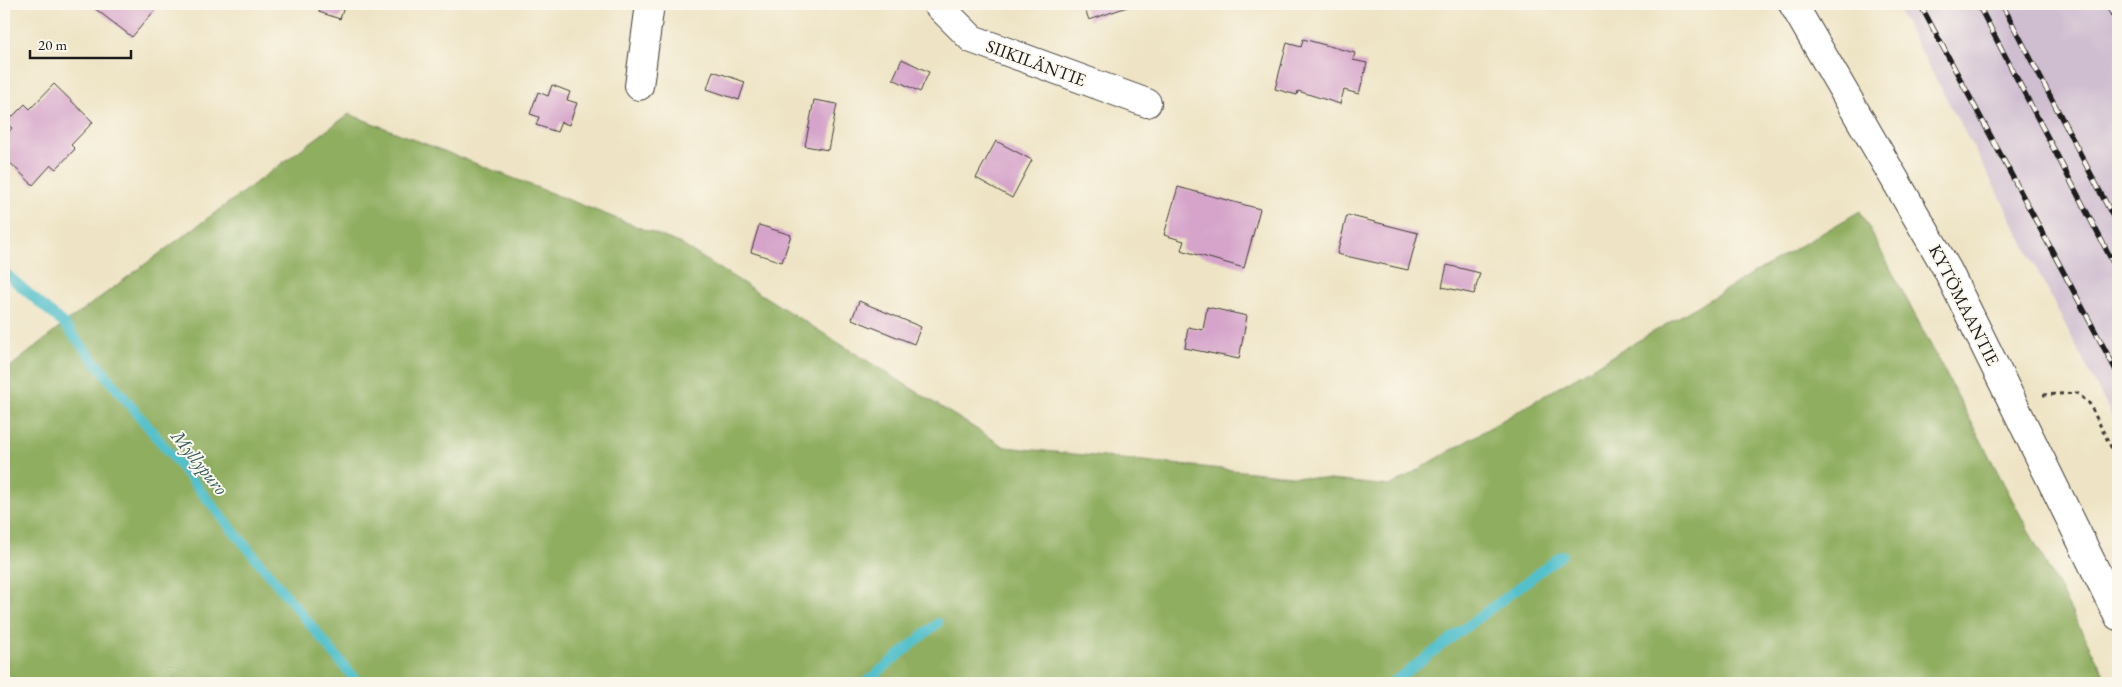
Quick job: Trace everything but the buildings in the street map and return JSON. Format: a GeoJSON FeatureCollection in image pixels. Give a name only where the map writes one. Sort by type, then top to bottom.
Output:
{"type":"FeatureCollection","features":[{"type":"Feature","properties":{"kind":"street"},"geometry":{"type":"LineString","coordinates":[[639,86],[650,4]]}},
{"type":"Feature","properties":{"kind":"street","name":"SIIKILÄNTIE"},"geometry":{"type":"LineString","coordinates":[[937,4],[972,39],[1147,103]]}},
{"type":"Feature","properties":{"kind":"street","name":"KYTÖMAANTIE"},"geometry":{"type":"LineString","coordinates":[[1793,4],[1947,269],[2118,616]]}},
{"type":"Feature","properties":{"kind":"path"},"geometry":{"type":"LineString","coordinates":[[2010,396],[2077,393],[2089,403],[2118,461]]}},
{"type":"Feature","properties":{"kind":"shaded area"},"geometry":{"type":"Polygon","coordinates":[[[1895,4],[2118,4],[2118,428],[1999,195],[1895,4]]]}},
{"type":"Feature","properties":{"kind":"green space"},"geometry":{"type":"Polygon","coordinates":[[[349,114],[679,243],[1005,447],[1390,486],[1860,211],[2109,683],[4,683],[4,372],[64,324],[349,114]]]}},
{"type":"Feature","properties":{"kind":"waterway","name":"Myllypuro"},"geometry":{"type":"LineString","coordinates":[[4,272],[64,324],[358,683]]}},
{"type":"Feature","properties":{"kind":"waterway"},"geometry":{"type":"LineString","coordinates":[[1392,683],[1562,555]]}},
{"type":"Feature","properties":{"kind":"waterway"},"geometry":{"type":"LineString","coordinates":[[865,683],[938,623]]}},
{"type":"Feature","properties":{"kind":"railway"},"geometry":{"type":"LineString","coordinates":[[1920,4],[2118,374]]}},
{"type":"Feature","properties":{"kind":"railway"},"geometry":{"type":"LineString","coordinates":[[1978,4],[2118,272]]}},
{"type":"Feature","properties":{"kind":"railway"},"geometry":{"type":"LineString","coordinates":[[2002,4],[2118,226]]}},
{"type":"Feature","properties":{"kind":"railway"},"geometry":{"type":"LineString","coordinates":[[2107,4],[2118,23]]}}]}
